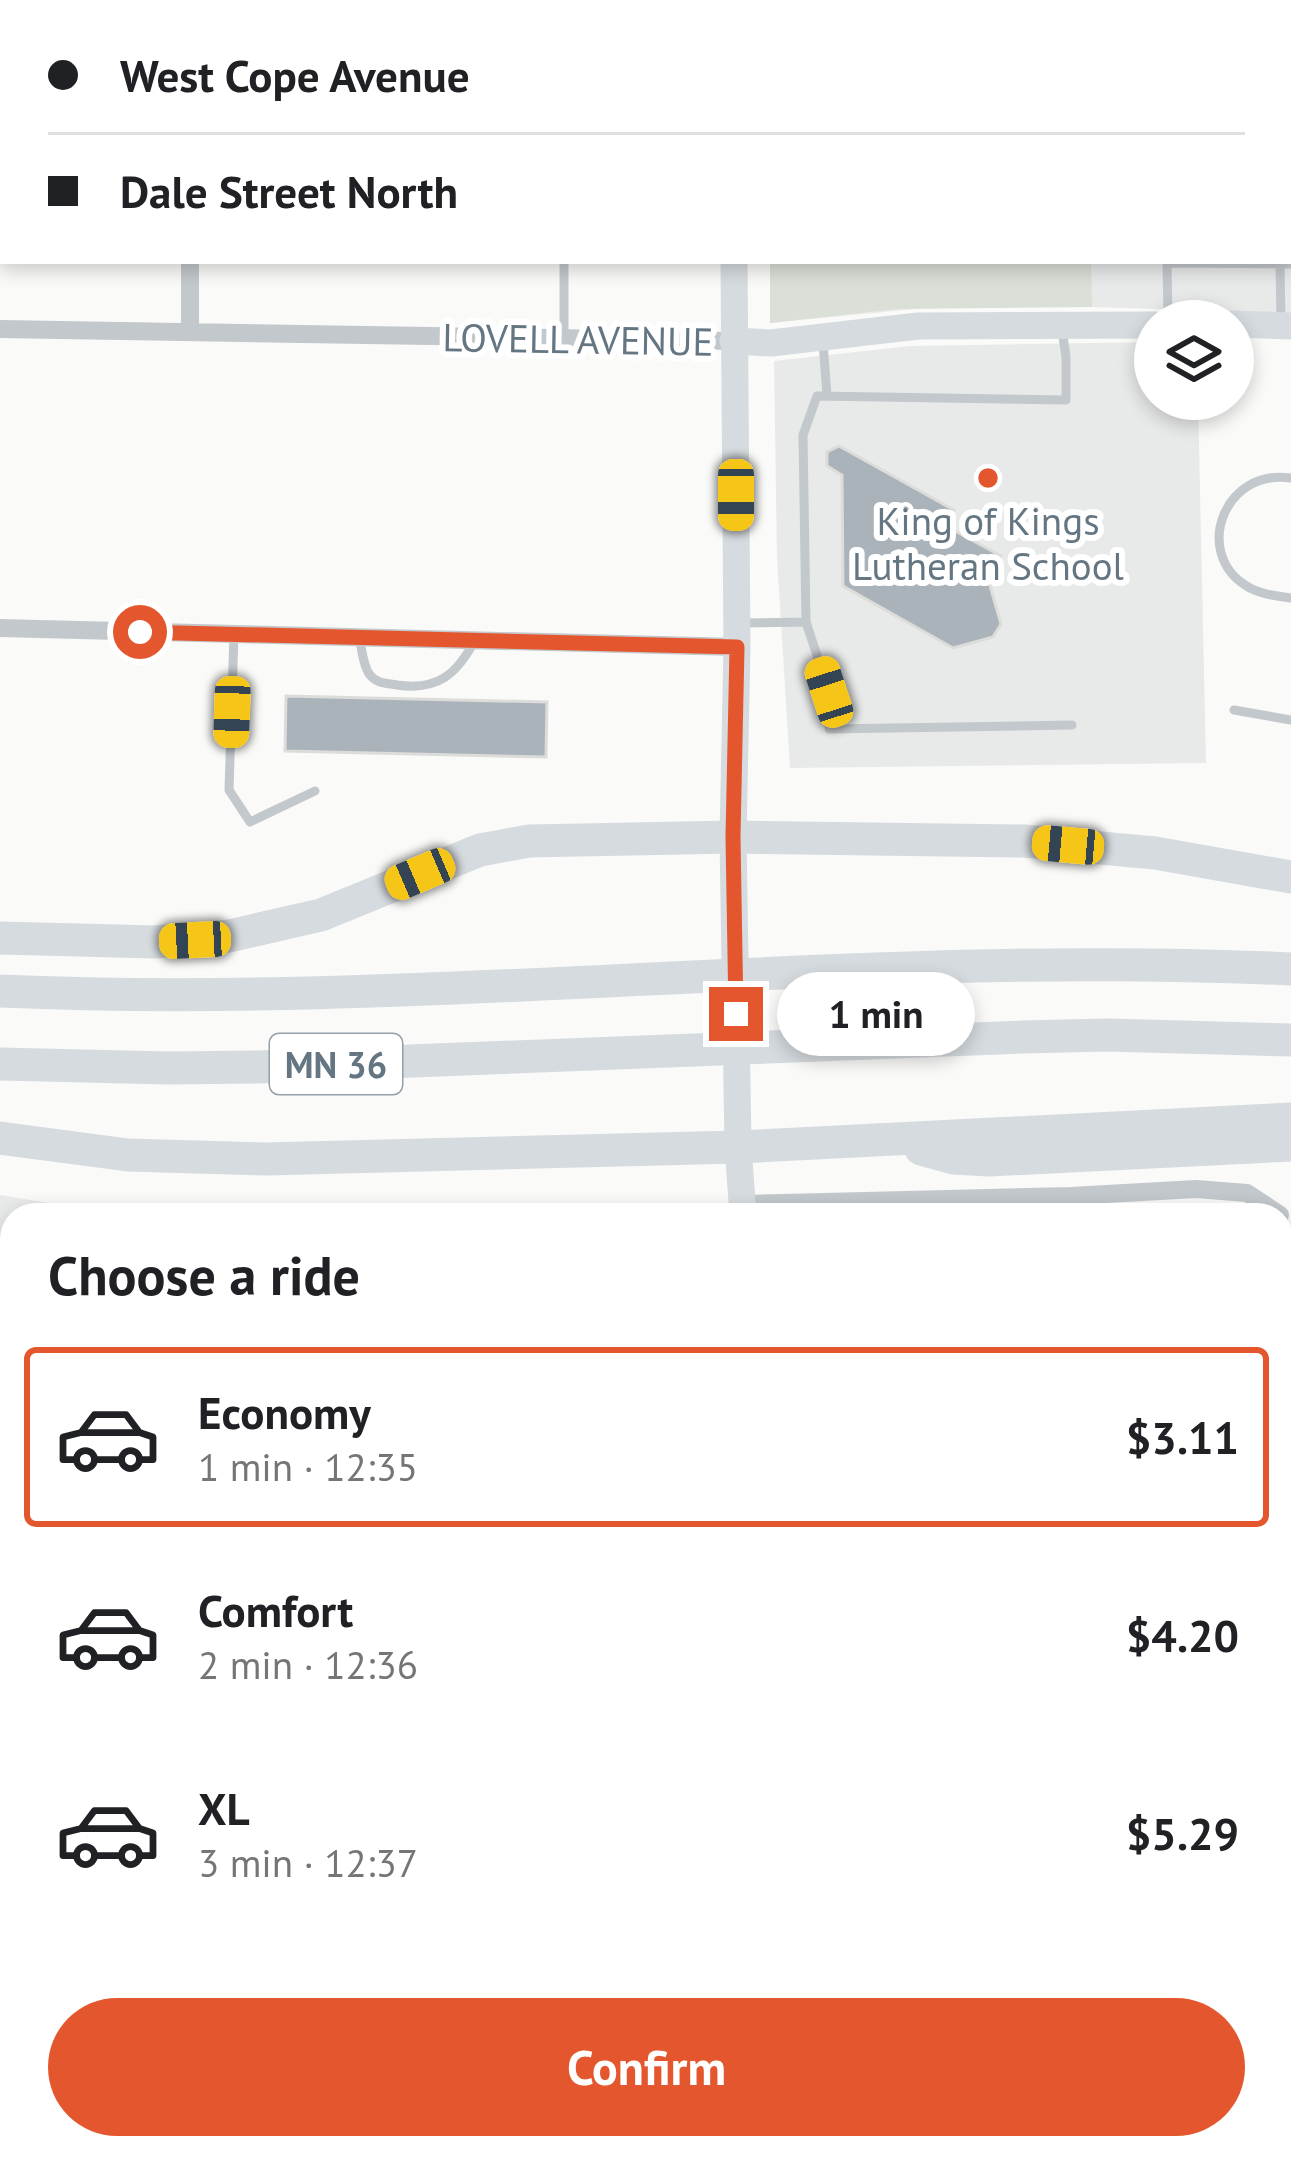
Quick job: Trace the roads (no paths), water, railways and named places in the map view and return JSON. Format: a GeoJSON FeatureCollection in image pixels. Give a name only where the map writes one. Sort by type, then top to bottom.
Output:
{"type":"FeatureCollection","features":[{"type":"Feature","properties":{"kind":"highway"},"geometry":{"type":"LineString","coordinates":[[0,938],[154,942],[229,936],[321,915],[454,859],[529,841],[733,837],[1024,841],[1155,853],[1291,877]]}},
{"type":"Feature","properties":{"kind":"highway","name":"MN 36"},"geometry":{"type":"LineString","coordinates":[[0,992],[255,994],[1084,963],[1291,969]]}},
{"type":"Feature","properties":{"kind":"highway","name":"MN 36"},"geometry":{"type":"LineString","coordinates":[[0,1064],[259,1067],[1107,1035],[1291,1040]]}},
{"type":"Feature","properties":{"kind":"highway"},"geometry":{"type":"LineString","coordinates":[[0,1138],[128,1156],[266,1160],[738,1147],[1291,1119]]}},
{"type":"Feature","properties":{"kind":"highway"},"geometry":{"type":"LineString","coordinates":[[890,1139],[954,1158],[989,1160],[1291,1145]]}},
{"type":"Feature","properties":{"kind":"main road"},"geometry":{"type":"LineString","coordinates":[[734,264],[737,636],[733,837],[743,1203]]}},
{"type":"Feature","properties":{"kind":"main road","name":"LOVELL AVENUE"},"geometry":{"type":"LineString","coordinates":[[733,341],[771,343],[918,326],[1134,325]]}},
{"type":"Feature","properties":{"kind":"main road"},"geometry":{"type":"LineString","coordinates":[[1254,325],[1286,326]]}},
{"type":"Feature","properties":{"kind":"street"},"geometry":{"type":"LineString","coordinates":[[190,264],[190,332]]}},
{"type":"Feature","properties":{"kind":"street","name":"LOVELL AVENUE"},"geometry":{"type":"LineString","coordinates":[[0,329],[733,341]]}},
{"type":"Feature","properties":{"kind":"street"},"geometry":{"type":"LineString","coordinates":[[0,628],[476,640],[737,636]]}},
{"type":"Feature","properties":{"kind":"street"},"geometry":{"type":"LineString","coordinates":[[894,1203],[1196,1189],[1246,1192],[1262,1203]]}},
{"type":"Feature","properties":{"kind":"lane"},"geometry":{"type":"LineString","coordinates":[[564,264],[564,339]]}},
{"type":"Feature","properties":{"kind":"lane"},"geometry":{"type":"LineString","coordinates":[[1167,264],[1168,300]]}},
{"type":"Feature","properties":{"kind":"lane"},"geometry":{"type":"LineString","coordinates":[[1285,264],[1286,326]]}},
{"type":"Feature","properties":{"kind":"lane"},"geometry":{"type":"LineString","coordinates":[[1061,325],[1066,400],[817,396],[803,435],[806,622],[829,692],[830,729],[1072,725]]}},
{"type":"Feature","properties":{"kind":"lane"},"geometry":{"type":"LineString","coordinates":[[823,337],[827,396]]}},
{"type":"Feature","properties":{"kind":"lane"},"geometry":{"type":"LineString","coordinates":[[1291,478],[1258,478],[1239,489],[1220,529],[1221,551],[1230,571],[1263,593],[1291,598]]}},
{"type":"Feature","properties":{"kind":"lane"},"geometry":{"type":"LineString","coordinates":[[737,636],[806,622]]}},
{"type":"Feature","properties":{"kind":"lane"},"geometry":{"type":"LineString","coordinates":[[234,634],[229,790],[250,823],[315,790]]}},
{"type":"Feature","properties":{"kind":"lane"},"geometry":{"type":"LineString","coordinates":[[359,638],[368,673],[379,682],[411,687],[443,680],[461,665],[476,640]]}},
{"type":"Feature","properties":{"kind":"lane"},"geometry":{"type":"LineString","coordinates":[[1234,710],[1291,720]]}},
{"type":"Feature","properties":{"kind":"place","name":"King of Kings Lutheran School"},"geometry":{"type":"Point","coordinates":[988,478]}}]}
